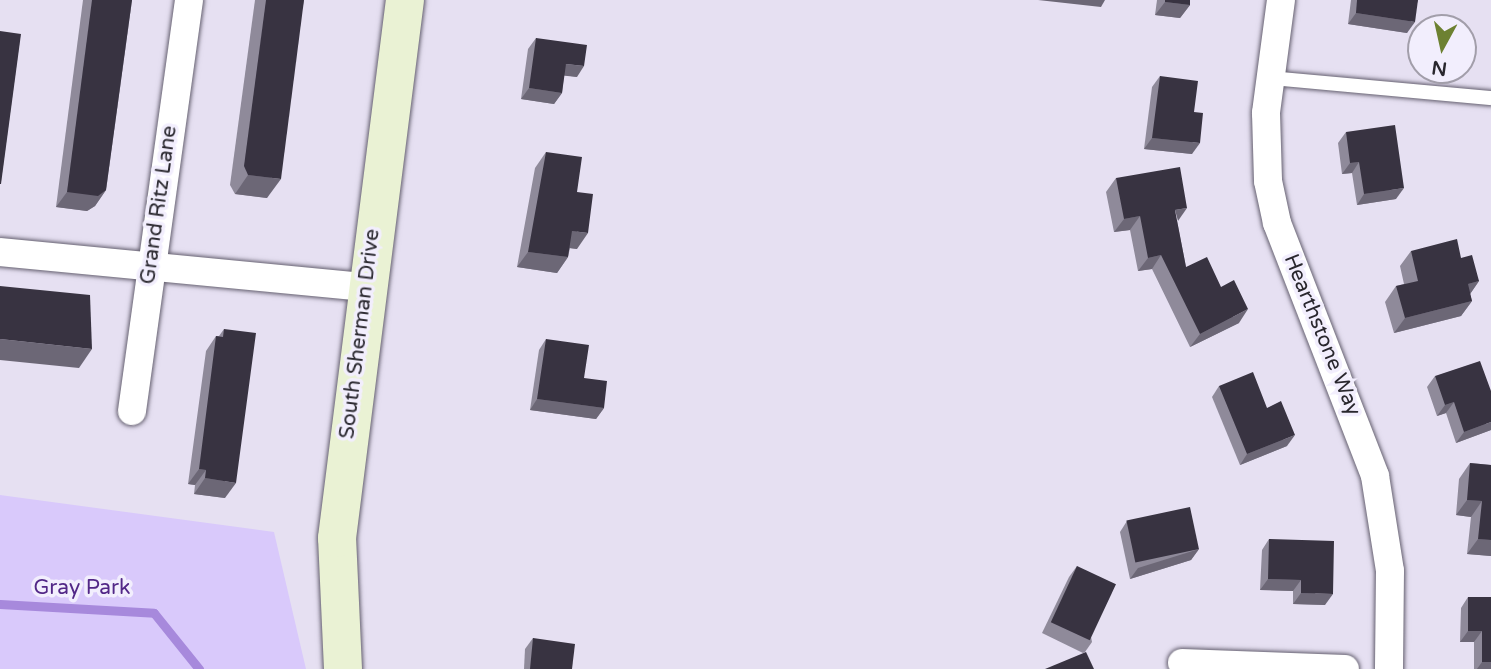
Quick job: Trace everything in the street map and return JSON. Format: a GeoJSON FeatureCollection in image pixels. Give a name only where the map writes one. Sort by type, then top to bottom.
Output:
{"type":"FeatureCollection","features":[{"type":"Feature","properties":{"kind":"street","name":"Grand Ritz Lane"},"geometry":{"type":"LineString","coordinates":[[132,411],[149,269],[189,0]]}},
{"type":"Feature","properties":{"kind":"street","name":"South Sherman Drive"},"geometry":{"type":"LineString","coordinates":[[343,669],[337,538],[364,288],[405,0]]}},
{"type":"Feature","properties":{"kind":"street","name":"Hearthstone Way"},"geometry":{"type":"LineString","coordinates":[[1281,0],[1265,140],[1273,209],[1358,425],[1384,518],[1389,669]]}},
{"type":"Feature","properties":{"kind":"street"},"geometry":{"type":"LineString","coordinates":[[0,252],[149,269],[364,288]]}},
{"type":"Feature","properties":{"kind":"street"},"geometry":{"type":"LineString","coordinates":[[1182,663],[1345,669]]}},
{"type":"Feature","properties":{"kind":"lane"},"geometry":{"type":"LineString","coordinates":[[1271,78],[1491,99]]}},
{"type":"Feature","properties":{"kind":"green space","name":"Gray Park"},"geometry":{"type":"Polygon","coordinates":[[[0,495],[274,532],[306,669],[0,669],[0,495]]]}},
{"type":"Feature","properties":{"kind":"building"},"geometry":{"type":"Polygon","coordinates":[[[92,0],[132,0],[106,190],[98,196],[67,192],[92,0]]]}},
{"type":"Feature","properties":{"kind":"building"},"geometry":{"type":"Polygon","coordinates":[[[266,0],[304,0],[281,179],[248,175],[244,166],[266,0]]]}},
{"type":"Feature","properties":{"kind":"building"},"geometry":{"type":"Polygon","coordinates":[[[1190,0],[1190,5],[1165,2],[1190,0]]]}},
{"type":"Feature","properties":{"kind":"building"},"geometry":{"type":"Polygon","coordinates":[[[1357,0],[1418,0],[1416,14],[1407,14],[1407,21],[1356,13],[1357,0]]]}},
{"type":"Feature","properties":{"kind":"building"},"geometry":{"type":"Polygon","coordinates":[[[0,31],[21,34],[1,184],[0,184],[0,31]]]}},
{"type":"Feature","properties":{"kind":"building"},"geometry":{"type":"Polygon","coordinates":[[[536,38],[587,45],[584,66],[566,64],[562,93],[529,88],[536,38]]]}},
{"type":"Feature","properties":{"kind":"building"},"geometry":{"type":"Polygon","coordinates":[[[1160,76],[1198,81],[1194,112],[1203,113],[1200,143],[1152,138],[1160,76]]]}},
{"type":"Feature","properties":{"kind":"building"},"geometry":{"type":"Polygon","coordinates":[[[1395,125],[1404,188],[1364,194],[1359,162],[1350,163],[1346,132],[1395,125]]]}},
{"type":"Feature","properties":{"kind":"building"},"geometry":{"type":"Polygon","coordinates":[[[546,152],[582,157],[577,192],[593,194],[588,233],[572,231],[568,257],[528,252],[546,152]]]}},
{"type":"Feature","properties":{"kind":"building"},"geometry":{"type":"Polygon","coordinates":[[[1180,167],[1187,208],[1175,210],[1186,267],[1207,257],[1221,287],[1234,280],[1248,309],[1200,334],[1161,255],[1148,258],[1140,216],[1124,219],[1116,178],[1180,167]]]}},
{"type":"Feature","properties":{"kind":"building"},"geometry":{"type":"Polygon","coordinates":[[[1457,239],[1461,258],[1472,255],[1479,281],[1468,284],[1472,301],[1405,318],[1396,286],[1418,281],[1411,251],[1457,239]]]}},
{"type":"Feature","properties":{"kind":"building"},"geometry":{"type":"Polygon","coordinates":[[[0,286],[90,295],[92,349],[0,339],[0,286]]]}},
{"type":"Feature","properties":{"kind":"building"},"geometry":{"type":"Polygon","coordinates":[[[224,329],[256,333],[236,483],[205,478],[206,470],[199,469],[216,336],[223,337],[224,329]]]}},
{"type":"Feature","properties":{"kind":"building"},"geometry":{"type":"Polygon","coordinates":[[[546,339],[589,345],[584,378],[607,381],[604,408],[537,399],[546,339]]]}},
{"type":"Feature","properties":{"kind":"building"},"geometry":{"type":"Polygon","coordinates":[[[1480,361],[1491,391],[1491,422],[1464,432],[1454,402],[1445,405],[1435,376],[1480,361]]]}},
{"type":"Feature","properties":{"kind":"building"},"geometry":{"type":"Polygon","coordinates":[[[1253,372],[1267,408],[1281,401],[1295,435],[1247,454],[1219,386],[1253,372]]]}},
{"type":"Feature","properties":{"kind":"building"},"geometry":{"type":"Polygon","coordinates":[[[1470,463],[1491,465],[1491,540],[1478,539],[1482,501],[1467,500],[1470,463]]]}},
{"type":"Feature","properties":{"kind":"building"},"geometry":{"type":"Polygon","coordinates":[[[1190,507],[1199,549],[1135,563],[1126,521],[1190,507]]]}},
{"type":"Feature","properties":{"kind":"building"},"geometry":{"type":"Polygon","coordinates":[[[1269,539],[1334,541],[1333,594],[1301,593],[1301,580],[1268,579],[1269,539]]]}},
{"type":"Feature","properties":{"kind":"building"},"geometry":{"type":"Polygon","coordinates":[[[1077,566],[1116,584],[1090,640],[1051,622],[1077,566]]]}},
{"type":"Feature","properties":{"kind":"building"},"geometry":{"type":"Polygon","coordinates":[[[1468,597],[1491,597],[1491,662],[1482,662],[1482,631],[1468,631],[1468,597]]]}},
{"type":"Feature","properties":{"kind":"building"},"geometry":{"type":"Polygon","coordinates":[[[533,638],[575,644],[572,669],[530,669],[533,638]]]}},
{"type":"Feature","properties":{"kind":"building"},"geometry":{"type":"Polygon","coordinates":[[[1086,652],[1094,669],[1045,669],[1086,652]]]}},
{"type":"Feature","properties":{"kind":"waterway"},"geometry":{"type":"LineString","coordinates":[[0,604],[154,613],[199,669]]}}]}
